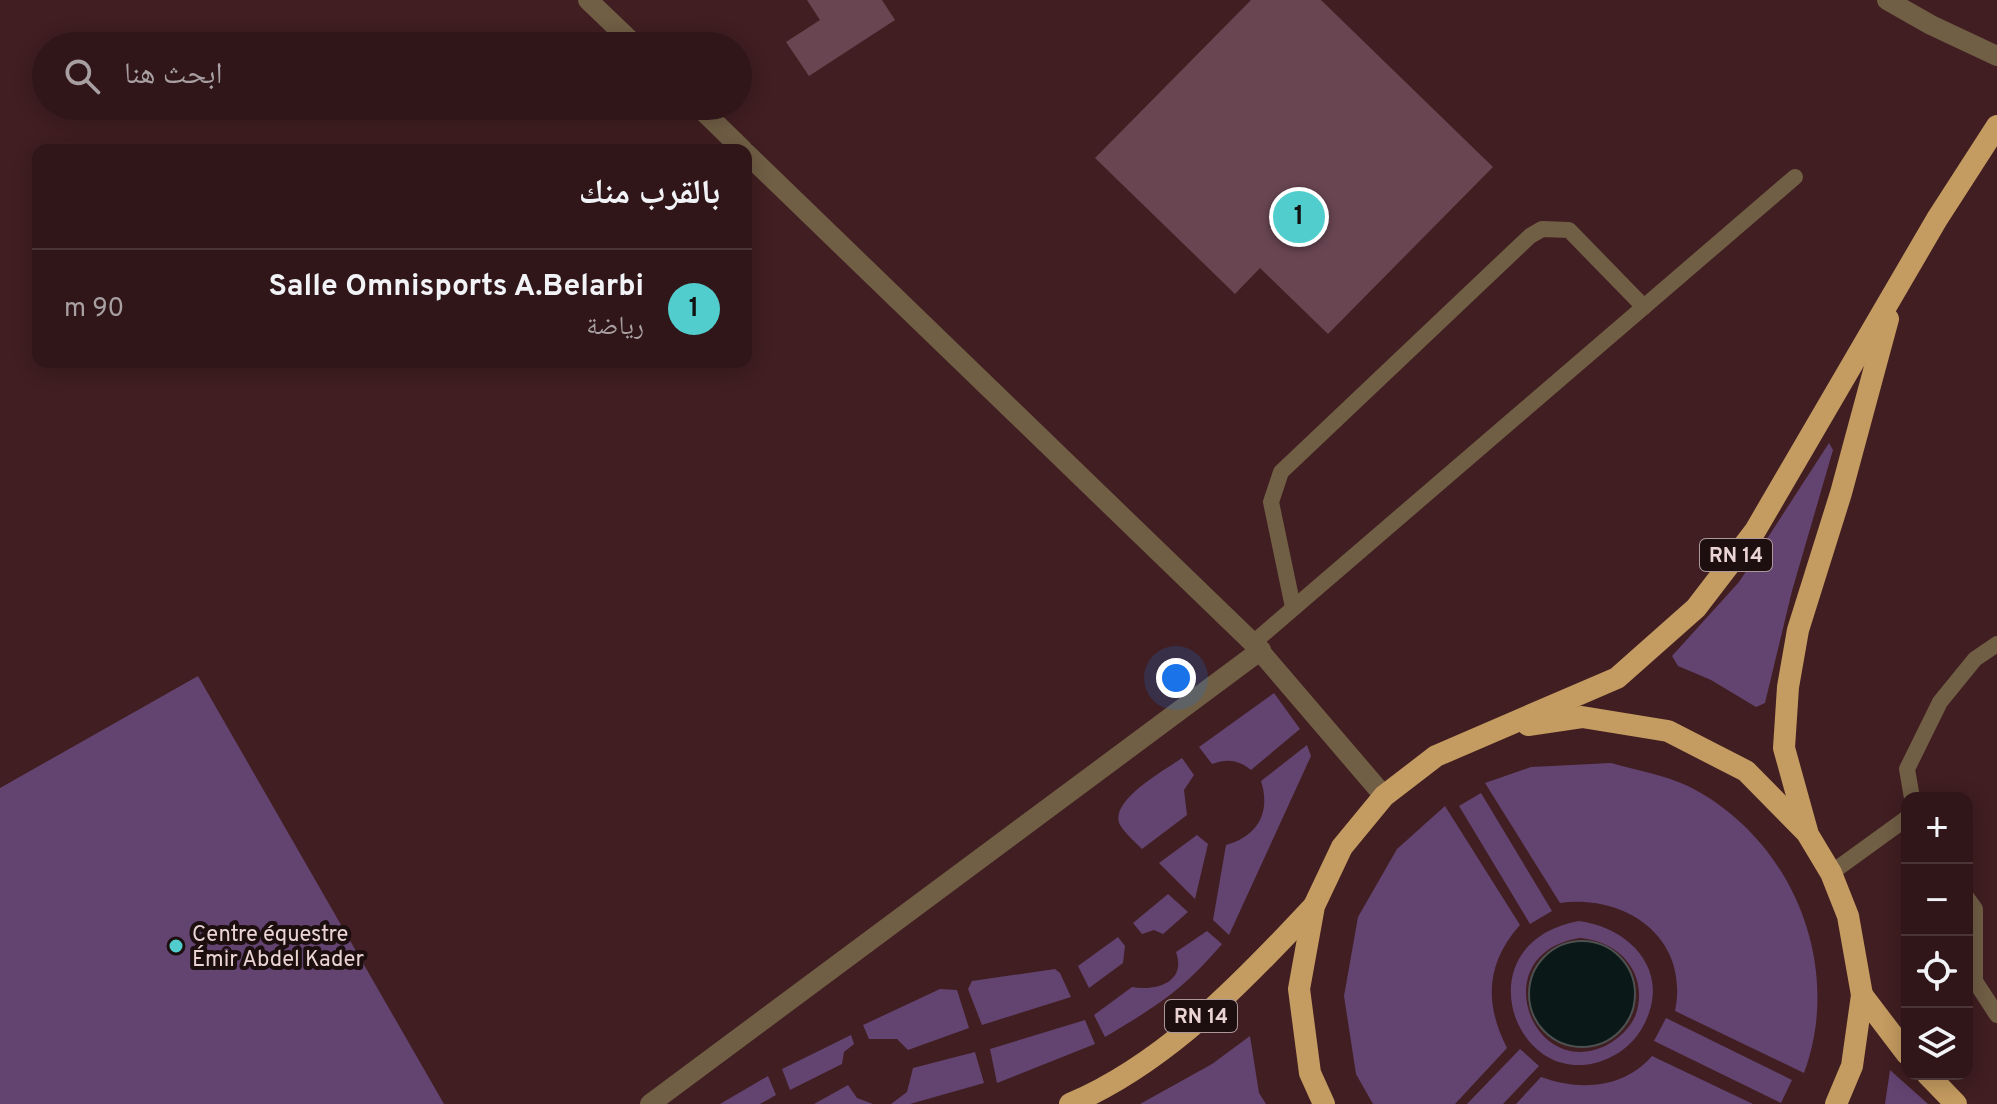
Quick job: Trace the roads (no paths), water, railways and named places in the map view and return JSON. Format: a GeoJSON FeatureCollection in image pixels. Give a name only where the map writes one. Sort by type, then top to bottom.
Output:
{"type":"FeatureCollection","features":[{"type":"Feature","properties":{"kind":"highway","name":"RN 14"},"geometry":{"type":"LineString","coordinates":[[1496,730],[1617,678],[1696,608],[1755,531],[1937,219],[1997,126]]}},
{"type":"Feature","properties":{"kind":"highway","name":"RN 14"},"geometry":{"type":"LineString","coordinates":[[1807,833],[1784,748],[1788,687],[1798,630],[1871,388],[1894,296]]}},
{"type":"Feature","properties":{"kind":"highway"},"geometry":{"type":"LineString","coordinates":[[1324,1104],[1310,1073],[1299,989],[1314,906],[1342,847],[1384,796],[1436,756],[1496,730],[1582,717],[1668,731],[1746,771],[1807,833],[1831,873],[1848,916],[1862,995],[1852,1066],[1836,1104]]}},
{"type":"Feature","properties":{"kind":"highway","name":"RN 14"},"geometry":{"type":"LineString","coordinates":[[1070,1104],[1151,1057],[1251,974],[1314,906]]}},
{"type":"Feature","properties":{"kind":"highway"},"geometry":{"type":"LineString","coordinates":[[1862,995],[1901,1046]]}},
{"type":"Feature","properties":{"kind":"highway"},"geometry":{"type":"LineString","coordinates":[[1933,1080],[1956,1104]]}},
{"type":"Feature","properties":{"kind":"street"},"geometry":{"type":"LineString","coordinates":[[588,0],[621,32]]}},
{"type":"Feature","properties":{"kind":"street"},"geometry":{"type":"LineString","coordinates":[[1887,0],[1997,56]]}},
{"type":"Feature","properties":{"kind":"street"},"geometry":{"type":"LineString","coordinates":[[713,120],[738,144]]}},
{"type":"Feature","properties":{"kind":"street"},"geometry":{"type":"LineString","coordinates":[[752,158],[1257,646],[1384,796]]}},
{"type":"Feature","properties":{"kind":"street"},"geometry":{"type":"LineString","coordinates":[[650,1104],[1257,646]]}},
{"type":"Feature","properties":{"kind":"lane"},"geometry":{"type":"LineString","coordinates":[[1257,646],[1293,607],[1795,177]]}},
{"type":"Feature","properties":{"kind":"lane"},"geometry":{"type":"LineString","coordinates":[[1293,607],[1271,502],[1281,472],[1530,236],[1542,229],[1569,230],[1644,307]]}},
{"type":"Feature","properties":{"kind":"lane"},"geometry":{"type":"LineString","coordinates":[[1911,792],[1907,769],[1940,702],[1975,659],[1997,644]]}},
{"type":"Feature","properties":{"kind":"lane"},"geometry":{"type":"LineString","coordinates":[[1831,873],[1901,822]]}},
{"type":"Feature","properties":{"kind":"lane"},"geometry":{"type":"LineString","coordinates":[[1973,906],[1975,981],[1997,1015]]}},
{"type":"Feature","properties":{"kind":"place","name":"Salle Omnisports A.Belarbi"},"geometry":{"type":"Point","coordinates":[1299,217]}},
{"type":"Feature","properties":{"kind":"place","name":"Centre équestre Émir Abdel Kader"},"geometry":{"type":"Point","coordinates":[176,946]}}]}
